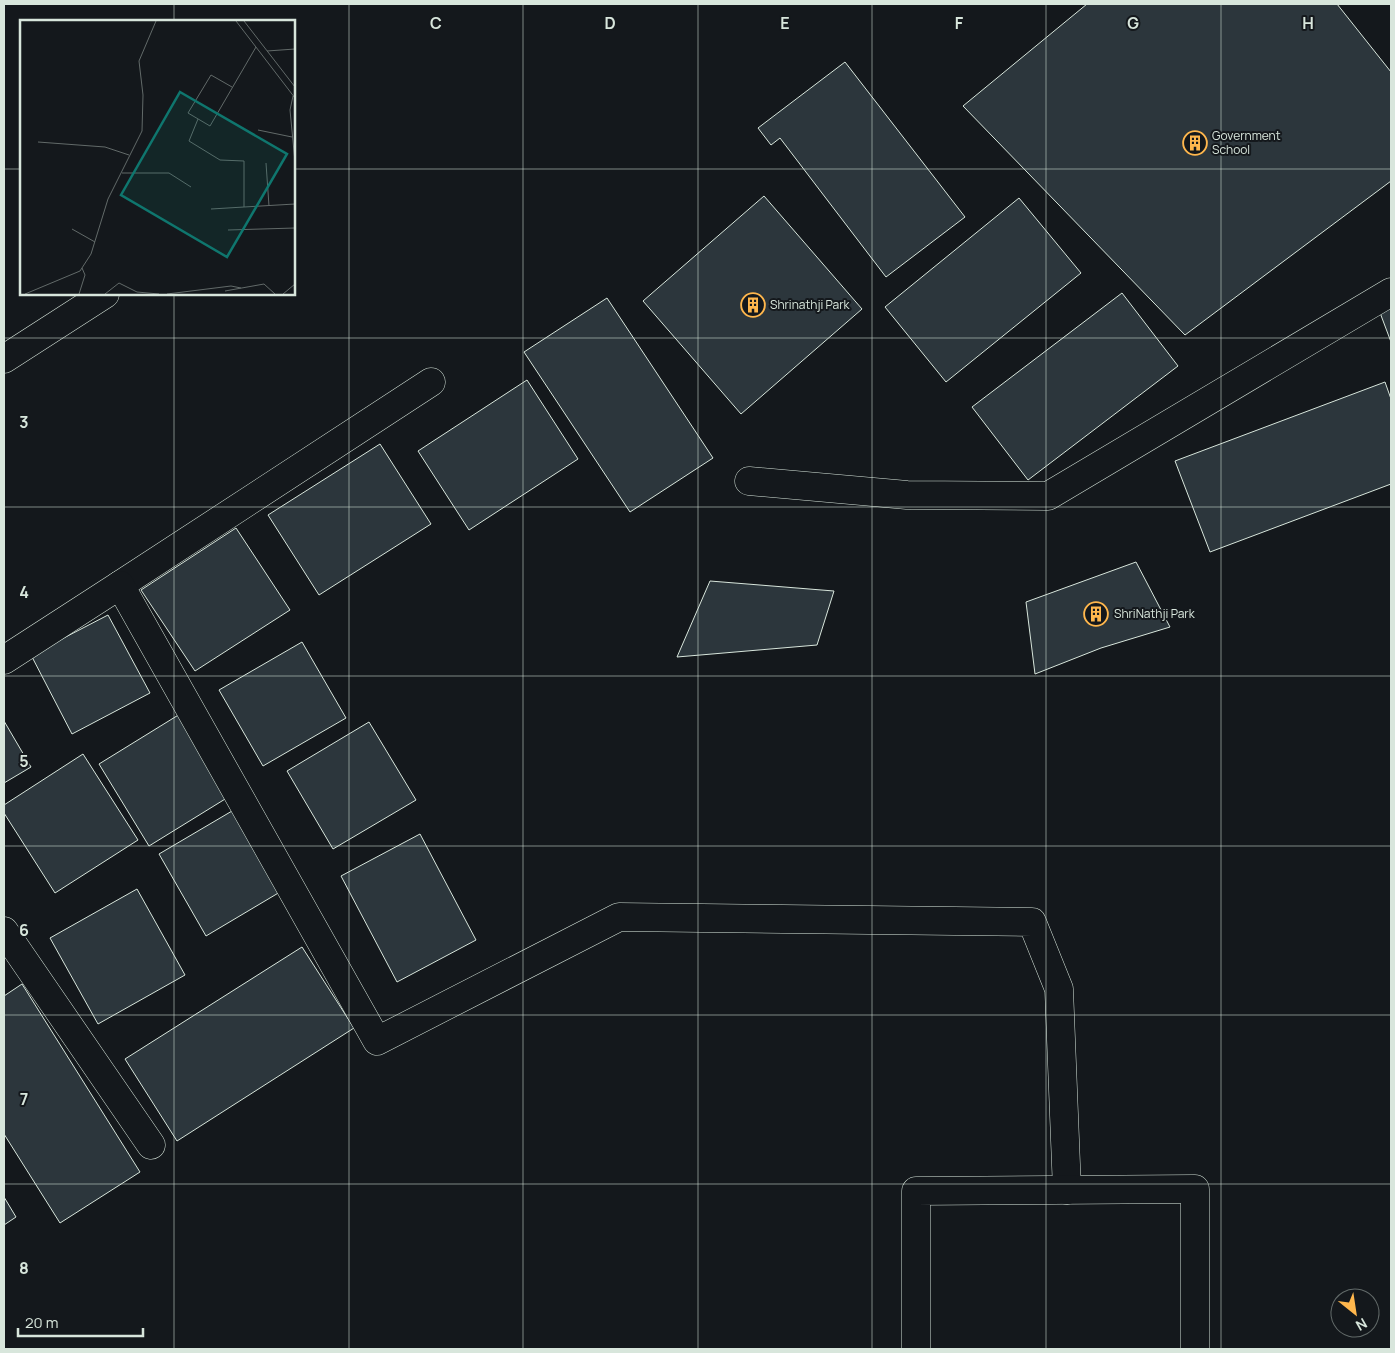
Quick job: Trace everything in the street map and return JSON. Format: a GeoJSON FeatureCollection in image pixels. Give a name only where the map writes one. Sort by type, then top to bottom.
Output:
{"type":"FeatureCollection","features":[{"type":"Feature","properties":{"kind":"street"},"geometry":{"type":"LineString","coordinates":[[749,481],[907,495],[1048,496],[1391,292]]}},
{"type":"Feature","properties":{"kind":"street"},"geometry":{"type":"LineString","coordinates":[[4,359],[103,295]]}},
{"type":"Feature","properties":{"kind":"street"},"geometry":{"type":"LineString","coordinates":[[4,660],[431,382]]}},
{"type":"Feature","properties":{"kind":"street"},"geometry":{"type":"LineString","coordinates":[[120,585],[377,1041],[619,917],[1032,922],[1059,989],[1067,1190]]}},
{"type":"Feature","properties":{"kind":"street"},"geometry":{"type":"LineString","coordinates":[[4,931],[151,1145]]}},
{"type":"Feature","properties":{"kind":"street"},"geometry":{"type":"LineString","coordinates":[[916,1349],[916,1191],[1195,1189],[1195,1349]]}},
{"type":"Feature","properties":{"kind":"building","name":"Government School"},"geometry":{"type":"Polygon","coordinates":[[[1087,4],[1337,4],[1391,72],[1391,181],[1185,335],[963,106],[1087,4]]]}},
{"type":"Feature","properties":{"kind":"building"},"geometry":{"type":"Polygon","coordinates":[[[845,62],[965,217],[886,277],[780,138],[771,145],[758,128],[845,62]]]}},
{"type":"Feature","properties":{"kind":"building","name":"Shrinathji Park"},"geometry":{"type":"Polygon","coordinates":[[[764,196],[862,309],[741,414],[643,301],[764,196]]]}},
{"type":"Feature","properties":{"kind":"building","name":"Shrinathji Park"},"geometry":{"type":"Polygon","coordinates":[[[1019,198],[1081,273],[946,382],[885,307],[1019,198]]]}},
{"type":"Feature","properties":{"kind":"building"},"geometry":{"type":"Polygon","coordinates":[[[1122,293],[1178,366],[1028,480],[972,407],[1122,293]]]}},
{"type":"Feature","properties":{"kind":"building"},"geometry":{"type":"Polygon","coordinates":[[[607,298],[713,458],[630,512],[524,352],[607,298]]]}},
{"type":"Feature","properties":{"kind":"building"},"geometry":{"type":"Polygon","coordinates":[[[1391,306],[1391,342],[1379,310],[1391,306]]]}},
{"type":"Feature","properties":{"kind":"building"},"geometry":{"type":"Polygon","coordinates":[[[527,380],[578,459],[469,530],[418,451],[527,380]]]}},
{"type":"Feature","properties":{"kind":"building"},"geometry":{"type":"Polygon","coordinates":[[[1385,382],[1391,399],[1391,484],[1210,552],[1175,461],[1385,382]]]}},
{"type":"Feature","properties":{"kind":"building"},"geometry":{"type":"Polygon","coordinates":[[[380,444],[431,524],[319,595],[268,515],[380,444]]]}},
{"type":"Feature","properties":{"kind":"building"},"geometry":{"type":"Polygon","coordinates":[[[236,528],[290,610],[195,671],[141,590],[236,528]]]}},
{"type":"Feature","properties":{"kind":"building","name":"ShriNathji Park"},"geometry":{"type":"Polygon","coordinates":[[[1136,562],[1170,627],[1101,648],[1035,674],[1026,602],[1136,562]]]}},
{"type":"Feature","properties":{"kind":"building"},"geometry":{"type":"Polygon","coordinates":[[[710,581],[834,591],[817,645],[677,657],[710,581]]]}},
{"type":"Feature","properties":{"kind":"building"},"geometry":{"type":"Polygon","coordinates":[[[108,615],[150,693],[72,734],[31,655],[108,615]]]}},
{"type":"Feature","properties":{"kind":"building"},"geometry":{"type":"Polygon","coordinates":[[[302,642],[346,718],[263,766],[219,690],[302,642]]]}},
{"type":"Feature","properties":{"kind":"building"},"geometry":{"type":"Polygon","coordinates":[[[180,714],[230,796],[149,846],[99,764],[180,714]]]}},
{"type":"Feature","properties":{"kind":"building"},"geometry":{"type":"Polygon","coordinates":[[[4,721],[31,767],[4,783],[4,721]]]}},
{"type":"Feature","properties":{"kind":"building"},"geometry":{"type":"Polygon","coordinates":[[[369,722],[416,800],[333,849],[287,771],[369,722]]]}},
{"type":"Feature","properties":{"kind":"building"},"geometry":{"type":"Polygon","coordinates":[[[83,754],[138,840],[55,893],[4,813],[4,805],[83,754]]]}},
{"type":"Feature","properties":{"kind":"building"},"geometry":{"type":"Polygon","coordinates":[[[232,811],[280,892],[206,936],[159,854],[232,811]]]}},
{"type":"Feature","properties":{"kind":"building"},"geometry":{"type":"Polygon","coordinates":[[[420,834],[476,940],[397,982],[341,876],[420,834]]]}},
{"type":"Feature","properties":{"kind":"building"},"geometry":{"type":"Polygon","coordinates":[[[137,889],[185,975],[98,1024],[50,938],[137,889]]]}},
{"type":"Feature","properties":{"kind":"building"},"geometry":{"type":"Polygon","coordinates":[[[302,947],[354,1028],[177,1141],[125,1059],[302,947]]]}},
{"type":"Feature","properties":{"kind":"building"},"geometry":{"type":"Polygon","coordinates":[[[22,984],[140,1172],[60,1223],[4,1134],[4,996],[22,984]]]}},
{"type":"Feature","properties":{"kind":"building"},"geometry":{"type":"Polygon","coordinates":[[[4,1197],[16,1217],[4,1225],[4,1197]]]}},
{"type":"Feature","properties":{"kind":"place","name":"Government School"},"geometry":{"type":"Point","coordinates":[1195,143]}},
{"type":"Feature","properties":{"kind":"place","name":"Shrinathji Park"},"geometry":{"type":"Point","coordinates":[753,305]}},
{"type":"Feature","properties":{"kind":"place","name":"ShriNathji Park"},"geometry":{"type":"Point","coordinates":[1096,614]}}]}
